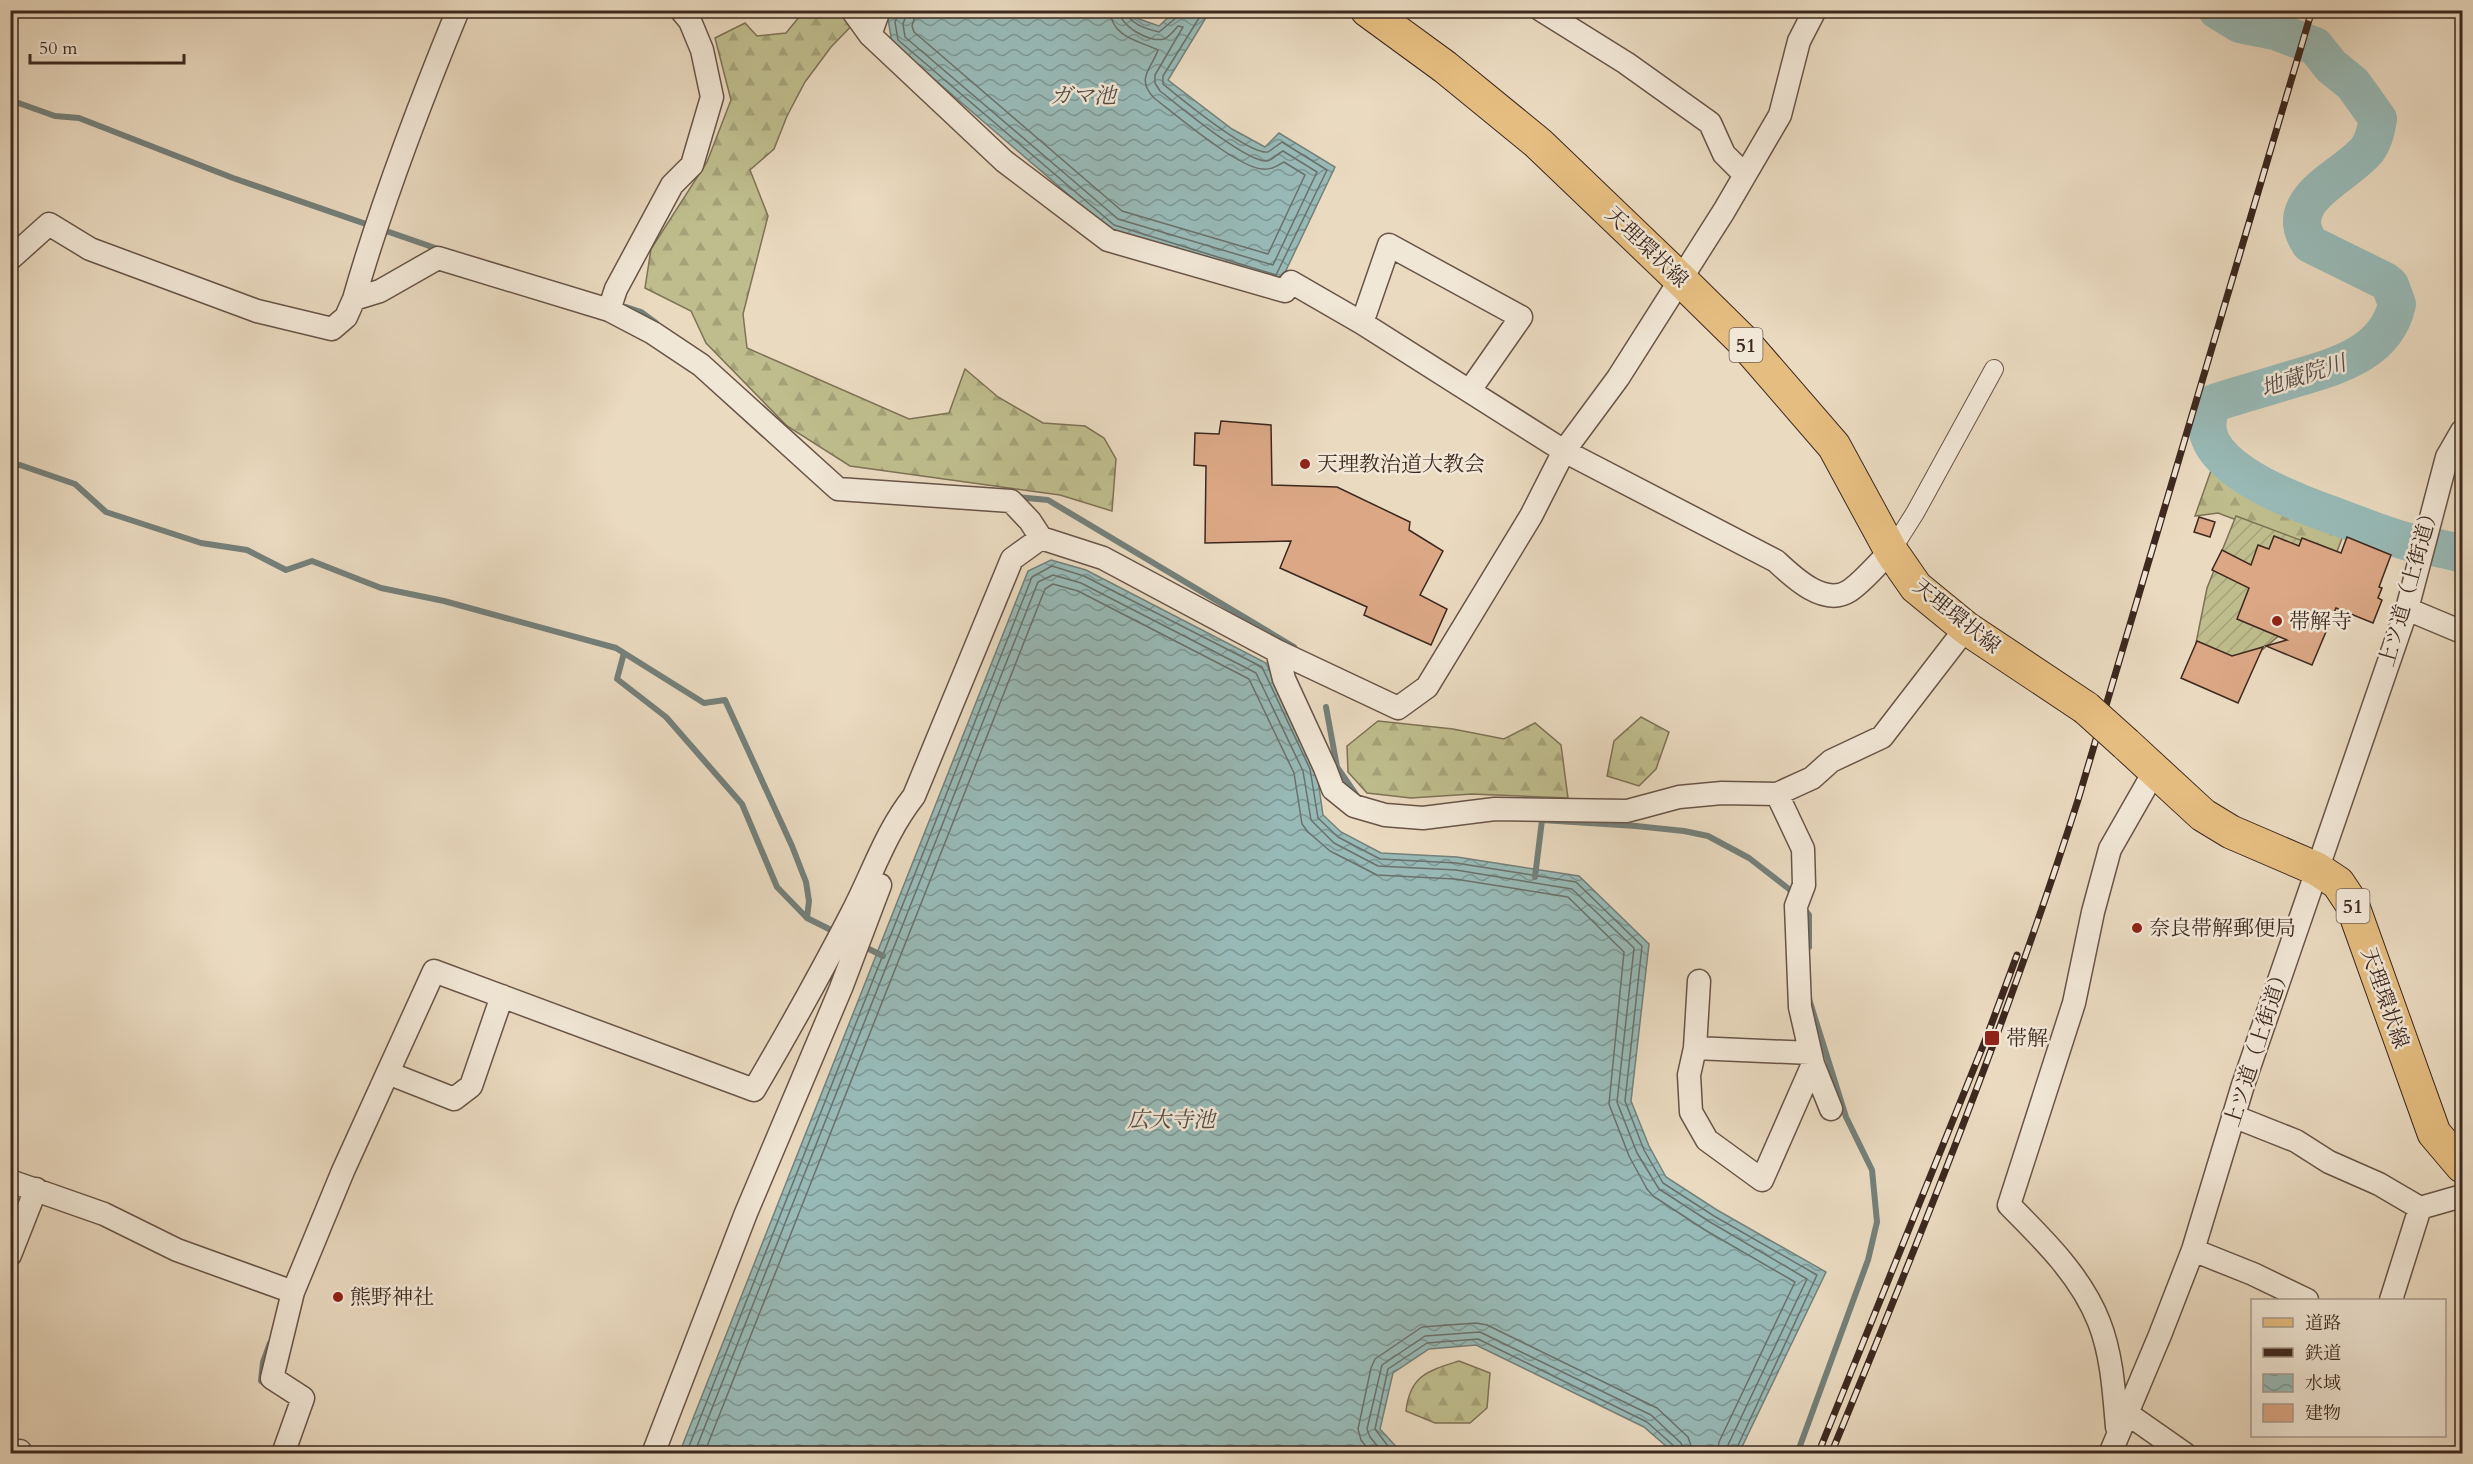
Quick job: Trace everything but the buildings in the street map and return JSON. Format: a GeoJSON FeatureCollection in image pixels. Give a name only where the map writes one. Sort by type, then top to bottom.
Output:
{"type":"FeatureCollection","features":[{"type":"Feature","properties":{"kind":"main road","name":"天理環状線"},"geometry":{"type":"LineString","coordinates":[[1367,10],[1445,67],[1538,143],[1744,342],[1834,446],[1891,551],[1916,587],[1966,628],[2086,708],[2204,815],[2230,832],[2317,869],[2338,883],[2352,904],[2434,1133],[2463,1166]]}},
{"type":"Feature","properties":{"kind":"street"},"geometry":{"type":"LineString","coordinates":[[10,259],[49,225],[90,249],[257,311],[332,329],[346,317],[354,299],[376,225],[458,10]]}},
{"type":"Feature","properties":{"kind":"street"},"geometry":{"type":"LineString","coordinates":[[611,301],[672,185],[692,165],[712,97],[702,50],[690,21],[681,10]]}},
{"type":"Feature","properties":{"kind":"street"},"geometry":{"type":"LineString","coordinates":[[852,10],[870,35],[1004,161],[1108,240],[1285,291],[1291,282],[1362,323],[1564,451],[1776,561],[1796,581],[1829,596],[1848,592],[1891,551],[1915,513],[1994,369]]}},
{"type":"Feature","properties":{"kind":"street"},"geometry":{"type":"LineString","coordinates":[[870,35],[879,10]]}},
{"type":"Feature","properties":{"kind":"street"},"geometry":{"type":"LineString","coordinates":[[1541,10],[1626,63],[1710,123],[1724,154],[1745,175]]}},
{"type":"Feature","properties":{"kind":"street"},"geometry":{"type":"LineString","coordinates":[[354,299],[380,291],[438,258],[611,301],[701,365],[838,489],[1011,501],[1030,521],[1041,538],[1103,558],[1276,651],[1398,708],[1426,687],[1531,516],[1564,451],[1618,378],[1745,175],[1780,115],[1799,41],[1815,10]]}},
{"type":"Feature","properties":{"kind":"street"},"geometry":{"type":"LineString","coordinates":[[1362,323],[1389,245],[1521,316],[1470,390]]}},
{"type":"Feature","properties":{"kind":"street","name":"上ツ道（上街道）"},"geometry":{"type":"LineString","coordinates":[[2110,1454],[2121,1422],[2160,1335],[2193,1250],[2233,1116],[2406,609],[2447,457],[2463,431]]}},
{"type":"Feature","properties":{"kind":"street"},"geometry":{"type":"LineString","coordinates":[[653,1454],[746,1214],[841,988],[914,796],[1012,560],[1041,538]]}},
{"type":"Feature","properties":{"kind":"street"},"geometry":{"type":"LineString","coordinates":[[2406,609],[2463,632]]}},
{"type":"Feature","properties":{"kind":"street"},"geometry":{"type":"LineString","coordinates":[[1276,651],[1284,678],[1325,768],[1332,789],[1354,806],[1385,815],[1423,818],[1495,809],[1627,811],[1679,797],[1722,793],[1777,794],[1812,778],[1831,761],[1882,737],[1966,628]]}},
{"type":"Feature","properties":{"kind":"street"},"geometry":{"type":"LineString","coordinates":[[2154,772],[2110,849],[2093,912],[2074,1003],[2008,1205],[2046,1243],[2078,1282],[2099,1322],[2111,1367],[2121,1422],[2185,1454]]}},
{"type":"Feature","properties":{"kind":"street"},"geometry":{"type":"LineString","coordinates":[[1777,794],[1803,849],[1803,885],[1796,906],[1800,1007],[1812,1058],[1831,1109]]}},
{"type":"Feature","properties":{"kind":"street"},"geometry":{"type":"LineString","coordinates":[[283,1454],[303,1398],[272,1378],[293,1292],[343,1171],[434,971],[754,1090],[798,1015],[853,911],[896,819],[914,796]]}},
{"type":"Feature","properties":{"kind":"street"},"geometry":{"type":"LineString","coordinates":[[1699,981],[1695,1048],[1689,1075],[1691,1112],[1707,1140],[1762,1180],[1812,1058]]}},
{"type":"Feature","properties":{"kind":"street"},"geometry":{"type":"LineString","coordinates":[[388,1074],[454,1099],[471,1086],[502,996]]}},
{"type":"Feature","properties":{"kind":"street"},"geometry":{"type":"LineString","coordinates":[[1695,1048],[1812,1058]]}},
{"type":"Feature","properties":{"kind":"street"},"geometry":{"type":"LineString","coordinates":[[2233,1116],[2296,1142],[2329,1162],[2379,1184],[2420,1208],[2463,1196]]}},
{"type":"Feature","properties":{"kind":"street"},"geometry":{"type":"LineString","coordinates":[[10,1181],[104,1214],[177,1250],[293,1292]]}},
{"type":"Feature","properties":{"kind":"street"},"geometry":{"type":"LineString","coordinates":[[10,1255],[36,1189]]}},
{"type":"Feature","properties":{"kind":"street"},"geometry":{"type":"LineString","coordinates":[[2391,1299],[2420,1208]]}},
{"type":"Feature","properties":{"kind":"street"},"geometry":{"type":"LineString","coordinates":[[2193,1250],[2253,1274],[2305,1299]]}},
{"type":"Feature","properties":{"kind":"green space"},"geometry":{"type":"Polygon","coordinates":[[[804,11],[866,11],[831,47],[805,82],[787,116],[774,149],[750,170],[768,216],[743,314],[747,348],[909,419],[949,413],[965,369],[998,397],[1043,423],[1085,426],[1104,438],[1116,459],[1112,511],[1060,495],[850,466],[787,426],[706,343],[691,311],[645,288],[651,249],[707,162],[731,100],[715,38],[745,23],[757,36],[786,33],[804,11]]]}},
{"type":"Feature","properties":{"kind":"green space"},"geometry":{"type":"Polygon","coordinates":[[[2213,465],[2248,496],[2344,533],[2335,557],[2218,513],[2195,516],[2213,465]]]}},
{"type":"Feature","properties":{"kind":"green space"},"geometry":{"type":"Polygon","coordinates":[[[2236,516],[2332,552],[2307,612],[2244,665],[2196,643],[2207,588],[2236,516]]]}},
{"type":"Feature","properties":{"kind":"green space"},"geometry":{"type":"Polygon","coordinates":[[[1641,717],[1669,732],[1656,769],[1639,786],[1607,776],[1614,741],[1641,717]]]}},
{"type":"Feature","properties":{"kind":"green space"},"geometry":{"type":"Polygon","coordinates":[[[1378,721],[1453,729],[1504,739],[1535,723],[1561,745],[1568,798],[1472,794],[1411,798],[1367,793],[1348,772],[1347,746],[1378,721]]]}},
{"type":"Feature","properties":{"kind":"green space"},"geometry":{"type":"Polygon","coordinates":[[[1459,1361],[1490,1373],[1487,1408],[1470,1423],[1435,1423],[1406,1411],[1412,1389],[1422,1376],[1459,1361]]]}},
{"type":"Feature","properties":{"kind":"water","name":"ガマ池"},"geometry":{"type":"Polygon","coordinates":[[[896,10],[1130,10],[1139,19],[1159,26],[1175,11],[1210,11],[1168,80],[1232,129],[1265,147],[1279,133],[1335,167],[1280,283],[1111,231],[892,43],[888,19],[896,10]]]}},
{"type":"Feature","properties":{"kind":"water","name":"広大寺池"},"geometry":{"type":"Polygon","coordinates":[[[1051,560],[1086,570],[1266,663],[1316,767],[1323,815],[1341,832],[1381,853],[1457,857],[1579,876],[1649,944],[1631,1101],[1649,1146],[1666,1177],[1717,1210],[1826,1272],[1739,1453],[1674,1453],[1644,1427],[1476,1345],[1429,1349],[1393,1373],[1380,1429],[1402,1453],[1326,1454],[1320,1451],[1313,1454],[679,1454],[1028,571],[1051,560]]]}},
{"type":"Feature","properties":{"kind":"waterway","name":"地蔵院川"},"geometry":{"type":"LineString","coordinates":[[2217,10],[2240,24],[2275,31],[2315,46],[2331,66],[2353,84],[2378,119],[2373,139],[2367,150],[2309,202],[2303,214],[2303,228],[2310,244],[2390,285],[2397,304],[2382,336],[2356,356],[2323,370],[2214,403],[2207,425],[2213,444],[2228,462],[2249,478],[2299,503],[2391,537],[2462,554]]}},
{"type":"Feature","properties":{"kind":"waterway"},"geometry":{"type":"LineString","coordinates":[[10,100],[55,116],[79,118],[233,178],[441,250]]}},
{"type":"Feature","properties":{"kind":"waterway"},"geometry":{"type":"LineString","coordinates":[[626,307],[641,312],[656,323]]}},
{"type":"Feature","properties":{"kind":"waterway"},"geometry":{"type":"LineString","coordinates":[[10,465],[20,465],[75,484],[106,512],[201,543],[247,550],[286,570],[312,561],[381,588],[444,601],[616,648],[704,703],[725,700],[792,846],[806,882],[809,901],[807,918]]}},
{"type":"Feature","properties":{"kind":"waterway"},"geometry":{"type":"LineString","coordinates":[[1017,497],[1048,500],[1294,647]]}},
{"type":"Feature","properties":{"kind":"waterway"},"geometry":{"type":"LineString","coordinates":[[624,653],[617,679],[666,717],[742,804],[777,887],[807,918],[837,933]]}},
{"type":"Feature","properties":{"kind":"waterway"},"geometry":{"type":"LineString","coordinates":[[1326,707],[1337,767],[1357,796]]}},
{"type":"Feature","properties":{"kind":"waterway"},"geometry":{"type":"LineString","coordinates":[[1535,877],[1542,820],[1636,826],[1708,836],[1749,858],[1794,895]]}},
{"type":"Feature","properties":{"kind":"waterway"},"geometry":{"type":"LineString","coordinates":[[1803,908],[1809,915],[1809,947]]}},
{"type":"Feature","properties":{"kind":"waterway"},"geometry":{"type":"LineString","coordinates":[[863,946],[883,956]]}},
{"type":"Feature","properties":{"kind":"waterway"},"geometry":{"type":"LineString","coordinates":[[1797,1454],[1868,1260],[1877,1222],[1872,1170],[1846,1117],[1809,999]]}},
{"type":"Feature","properties":{"kind":"waterway"},"geometry":{"type":"LineString","coordinates":[[10,1273],[16,1259]]}},
{"type":"Feature","properties":{"kind":"waterway"},"geometry":{"type":"LineString","coordinates":[[267,1385],[261,1381],[263,1362],[270,1343]]}},
{"type":"Feature","properties":{"kind":"railway"},"geometry":{"type":"LineString","coordinates":[[1831,1454],[1961,1129],[2051,883],[2078,800],[2312,10]]}},
{"type":"Feature","properties":{"kind":"railway"},"geometry":{"type":"LineString","coordinates":[[1818,1454],[1987,1036],[2017,955]]}},
{"type":"Feature","properties":{"kind":"place","name":"天理教治道大教会"},"geometry":{"type":"Point","coordinates":[1305,464]}},
{"type":"Feature","properties":{"kind":"place","name":"帯解寺"},"geometry":{"type":"Point","coordinates":[2277,621]}},
{"type":"Feature","properties":{"kind":"place","name":"奈良帯解郵便局"},"geometry":{"type":"Point","coordinates":[2137,928]}},
{"type":"Feature","properties":{"kind":"place","name":"帯解"},"geometry":{"type":"Point","coordinates":[1992,1038]}},
{"type":"Feature","properties":{"kind":"place","name":"熊野神社"},"geometry":{"type":"Point","coordinates":[338,1297]}}]}
